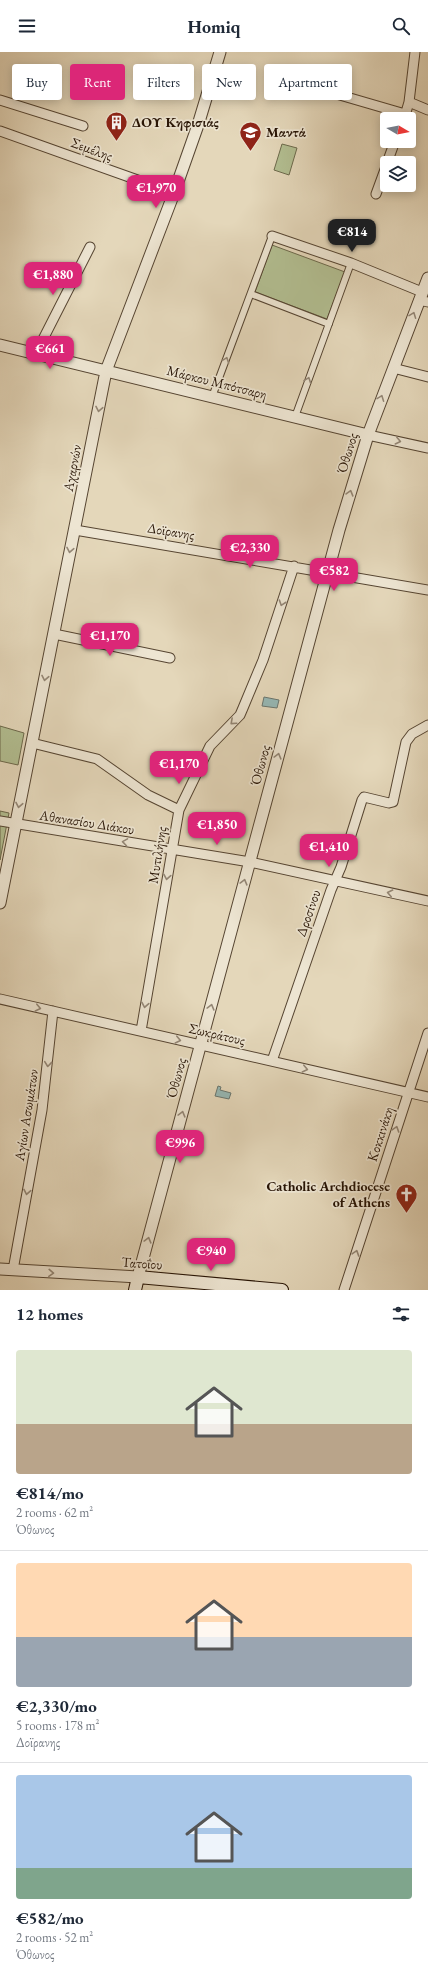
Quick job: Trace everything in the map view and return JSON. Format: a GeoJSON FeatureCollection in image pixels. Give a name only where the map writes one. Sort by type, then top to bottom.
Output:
{"type":"FeatureCollection","features":[{"type":"Feature","properties":{"kind":"main road","name":"Όθωνος"},"geometry":{"type":"LineString","coordinates":[[135,1290],[138,1277]]}},
{"type":"Feature","properties":{"kind":"main road","name":"Τατοΐου"},"geometry":{"type":"LineString","coordinates":[[138,1277],[282,1290]]}},
{"type":"Feature","properties":{"kind":"street","name":"Αχαρνών"},"geometry":{"type":"LineString","coordinates":[[0,903],[106,371],[174,193],[220,52]]}},
{"type":"Feature","properties":{"kind":"street"},"geometry":{"type":"LineString","coordinates":[[406,112],[409,102],[415,52]]}},
{"type":"Feature","properties":{"kind":"street"},"geometry":{"type":"LineString","coordinates":[[0,100],[83,126]]}},
{"type":"Feature","properties":{"kind":"street"},"geometry":{"type":"LineString","coordinates":[[352,100],[390,112]]}},
{"type":"Feature","properties":{"kind":"street"},"geometry":{"type":"LineString","coordinates":[[409,102],[428,110]]}},
{"type":"Feature","properties":{"kind":"street","name":"Σεμέλης"},"geometry":{"type":"LineString","coordinates":[[0,131],[174,193]]}},
{"type":"Feature","properties":{"kind":"street"},"geometry":{"type":"LineString","coordinates":[[376,194],[380,183]]}},
{"type":"Feature","properties":{"kind":"street"},"geometry":{"type":"LineString","coordinates":[[212,397],[272,236],[351,264],[423,298]]}},
{"type":"Feature","properties":{"kind":"street"},"geometry":{"type":"LineString","coordinates":[[35,354],[90,246]]}},
{"type":"Feature","properties":{"kind":"street"},"geometry":{"type":"LineString","coordinates":[[295,417],[351,264]]}},
{"type":"Feature","properties":{"kind":"street","name":"Όθωνος"},"geometry":{"type":"LineString","coordinates":[[138,1277],[328,572],[368,434],[393,368],[423,298],[428,278]]}},
{"type":"Feature","properties":{"kind":"street"},"geometry":{"type":"LineString","coordinates":[[251,294],[328,324]]}},
{"type":"Feature","properties":{"kind":"street","name":"Μάρκου Μπότσαρη"},"geometry":{"type":"LineString","coordinates":[[0,345],[428,448]]}},
{"type":"Feature","properties":{"kind":"street"},"geometry":{"type":"LineString","coordinates":[[393,368],[428,377]]}},
{"type":"Feature","properties":{"kind":"street","name":"Δοϊρανης"},"geometry":{"type":"LineString","coordinates":[[74,530],[294,566],[428,590]]}},
{"type":"Feature","properties":{"kind":"street","name":"Μυτιλήνης"},"geometry":{"type":"LineString","coordinates":[[141,1031],[179,810],[210,746],[240,715],[263,660],[294,566]]}},
{"type":"Feature","properties":{"kind":"street"},"geometry":{"type":"LineString","coordinates":[[54,634],[170,658]]}},
{"type":"Feature","properties":{"kind":"street","name":"Δροσίνου"},"geometry":{"type":"LineString","coordinates":[[272,1061],[335,882],[362,800],[364,797],[368,797],[389,803],[393,802],[406,742],[412,734],[428,725]]}},
{"type":"Feature","properties":{"kind":"street"},"geometry":{"type":"LineString","coordinates":[[32,743],[97,760],[148,795],[179,810]]}},
{"type":"Feature","properties":{"kind":"street","name":"Αθανασίου Διάκου"},"geometry":{"type":"LineString","coordinates":[[0,821],[250,862],[335,882],[428,901]]}},
{"type":"Feature","properties":{"kind":"street","name":"Σωκράτους"},"geometry":{"type":"LineString","coordinates":[[0,999],[428,1097]]}},
{"type":"Feature","properties":{"kind":"street","name":"Αγίων Ασωμάτων"},"geometry":{"type":"LineString","coordinates":[[13,1270],[42,1110],[53,1011]]}},
{"type":"Feature","properties":{"kind":"street","name":"Κοκκινάκη"},"geometry":{"type":"LineString","coordinates":[[344,1290],[428,1033]]}},
{"type":"Feature","properties":{"kind":"street","name":"Τατοΐου"},"geometry":{"type":"LineString","coordinates":[[0,1269],[138,1277]]}},
{"type":"Feature","properties":{"kind":"green space"},"geometry":{"type":"Polygon","coordinates":[[[282,144],[297,148],[289,175],[274,170],[282,144]]]}},
{"type":"Feature","properties":{"kind":"green space"},"geometry":{"type":"Polygon","coordinates":[[[272,245],[345,272],[327,319],[255,292],[272,245]]]}},
{"type":"Feature","properties":{"kind":"green space"},"geometry":{"type":"Polygon","coordinates":[[[0,726],[24,733],[18,765],[0,761],[0,726]]]}},
{"type":"Feature","properties":{"kind":"green space"},"geometry":{"type":"Polygon","coordinates":[[[0,811],[9,813],[0,860],[0,811]]]}},
{"type":"Feature","properties":{"kind":"water"},"geometry":{"type":"Polygon","coordinates":[[[264,697],[279,700],[277,708],[262,706],[264,697]]]}},
{"type":"Feature","properties":{"kind":"water"},"geometry":{"type":"Polygon","coordinates":[[[218,1086],[221,1087],[220,1090],[231,1093],[229,1099],[215,1096],[218,1086]]]}},
{"type":"Feature","properties":{"kind":"place","name":"ΔΟΥ Κηφισιάς"},"geometry":{"type":"Point","coordinates":[116,142]}},
{"type":"Feature","properties":{"kind":"place","name":"Μαντά"},"geometry":{"type":"Point","coordinates":[250,152]}},
{"type":"Feature","properties":{"kind":"place","name":"Catholic Archdiocese of Athens"},"geometry":{"type":"Point","coordinates":[406,1214]}}]}
